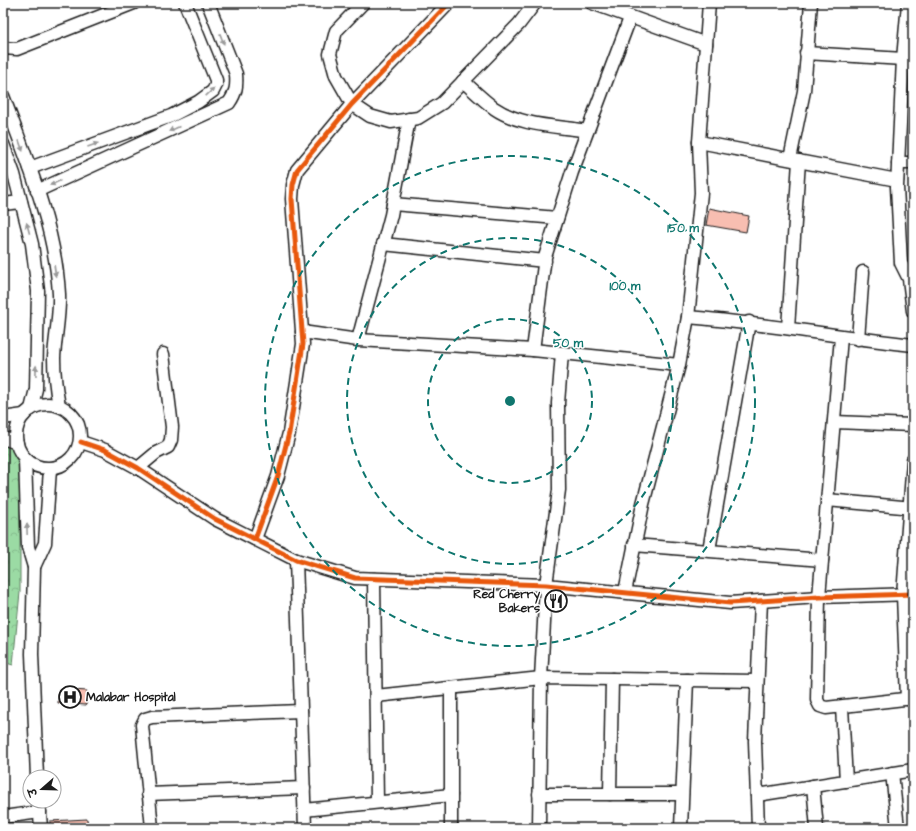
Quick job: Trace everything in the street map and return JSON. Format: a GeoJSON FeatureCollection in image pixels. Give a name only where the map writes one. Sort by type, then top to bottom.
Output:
{"type":"FeatureCollection","features":[{"type":"Feature","properties":{"kind":"street"},"geometry":{"type":"LineString","coordinates":[[3,48],[17,49],[134,3]]}},
{"type":"Feature","properties":{"kind":"street"},"geometry":{"type":"LineString","coordinates":[[30,168],[171,116],[198,102],[213,91],[216,85],[216,80],[185,3]]}},
{"type":"Feature","properties":{"kind":"street"},"geometry":{"type":"LineString","coordinates":[[37,191],[229,103],[235,94],[237,84],[236,74],[208,3]]}},
{"type":"Feature","properties":{"kind":"street"},"geometry":{"type":"LineString","coordinates":[[363,3],[336,31],[330,54],[336,76],[352,104],[370,116],[391,122],[418,118],[442,103],[519,24],[536,3]]}},
{"type":"Feature","properties":{"kind":"street"},"geometry":{"type":"LineString","coordinates":[[255,539],[278,476],[289,432],[303,344],[292,199],[297,170],[352,104],[450,3]]}},
{"type":"Feature","properties":{"kind":"street"},"geometry":{"type":"LineString","coordinates":[[592,3],[630,18],[706,44]]}},
{"type":"Feature","properties":{"kind":"street"},"geometry":{"type":"LineString","coordinates":[[625,592],[643,504],[679,365],[688,317],[701,201],[699,142],[710,3]]}},
{"type":"Feature","properties":{"kind":"street"},"geometry":{"type":"LineString","coordinates":[[788,328],[794,160],[804,91],[811,3]]}},
{"type":"Feature","properties":{"kind":"street"},"geometry":{"type":"LineString","coordinates":[[908,3],[908,47],[903,59],[897,180],[901,263],[911,278],[913,311]]}},
{"type":"Feature","properties":{"kind":"street"},"geometry":{"type":"LineString","coordinates":[[533,350],[544,261],[572,172],[630,18]]}},
{"type":"Feature","properties":{"kind":"street"},"geometry":{"type":"LineString","coordinates":[[806,53],[903,59]]}},
{"type":"Feature","properties":{"kind":"street"},"geometry":{"type":"LineString","coordinates":[[463,81],[494,108],[510,116],[528,122],[587,131]]}},
{"type":"Feature","properties":{"kind":"street"},"geometry":{"type":"LineString","coordinates":[[3,96],[30,168],[51,239],[59,295],[54,360],[55,386],[59,406]]}},
{"type":"Feature","properties":{"kind":"street"},"geometry":{"type":"LineString","coordinates":[[901,102],[913,107]]}},
{"type":"Feature","properties":{"kind":"street"},"geometry":{"type":"LineString","coordinates":[[358,340],[393,204],[409,119]]}},
{"type":"Feature","properties":{"kind":"street"},"geometry":{"type":"LineString","coordinates":[[699,142],[897,180]]}},
{"type":"Feature","properties":{"kind":"street"},"geometry":{"type":"LineString","coordinates":[[3,144],[32,244],[38,291],[36,389],[27,412],[16,432],[17,442],[25,458],[28,547],[34,567],[32,654],[37,769]]}},
{"type":"Feature","properties":{"kind":"street"},"geometry":{"type":"LineString","coordinates":[[898,163],[913,163]]}},
{"type":"Feature","properties":{"kind":"street"},"geometry":{"type":"LineString","coordinates":[[3,204],[21,202]]}},
{"type":"Feature","properties":{"kind":"street"},"geometry":{"type":"LineString","coordinates":[[393,204],[557,218]]}},
{"type":"Feature","properties":{"kind":"street"},"geometry":{"type":"LineString","coordinates":[[383,244],[544,261]]}},
{"type":"Feature","properties":{"kind":"street"},"geometry":{"type":"LineString","coordinates":[[858,339],[864,272]]}},
{"type":"Feature","properties":{"kind":"street"},"geometry":{"type":"LineString","coordinates":[[688,317],[749,322],[841,338],[913,345]]}},
{"type":"Feature","properties":{"kind":"street"},"geometry":{"type":"LineString","coordinates":[[709,550],[749,322]]}},
{"type":"Feature","properties":{"kind":"street"},"geometry":{"type":"LineString","coordinates":[[302,332],[358,340],[533,350],[679,365]]}},
{"type":"Feature","properties":{"kind":"street"},"geometry":{"type":"LineString","coordinates":[[841,338],[819,597],[817,700],[820,706],[826,708],[842,707],[910,698],[908,595],[913,460]]}},
{"type":"Feature","properties":{"kind":"street"},"geometry":{"type":"LineString","coordinates":[[138,468],[156,453],[168,447],[171,440],[172,427],[163,354]]}},
{"type":"Feature","properties":{"kind":"street"},"geometry":{"type":"LineString","coordinates":[[539,828],[541,678],[546,585],[559,490],[558,403],[562,354]]}},
{"type":"Feature","properties":{"kind":"street"},"geometry":{"type":"LineString","coordinates":[[3,418],[27,412],[38,406],[49,404],[59,406],[72,414],[79,427],[81,442],[75,455],[64,465],[50,469],[36,466],[25,458]]}},
{"type":"Feature","properties":{"kind":"street"},"geometry":{"type":"LineString","coordinates":[[834,422],[913,425]]}},
{"type":"Feature","properties":{"kind":"street"},"geometry":{"type":"LineString","coordinates":[[3,438],[17,442]]}},
{"type":"Feature","properties":{"kind":"street"},"geometry":{"type":"LineString","coordinates":[[81,442],[106,450],[138,468],[215,519],[296,560],[355,578],[546,585],[730,603],[819,597],[908,595]]}},
{"type":"Feature","properties":{"kind":"street"},"geometry":{"type":"LineString","coordinates":[[34,567],[45,543],[50,469]]}},
{"type":"Feature","properties":{"kind":"street"},"geometry":{"type":"LineString","coordinates":[[827,500],[911,508]]}},
{"type":"Feature","properties":{"kind":"street"},"geometry":{"type":"LineString","coordinates":[[634,545],[822,560]]}},
{"type":"Feature","properties":{"kind":"street"},"geometry":{"type":"LineString","coordinates":[[296,560],[305,828]]}},
{"type":"Feature","properties":{"kind":"street"},"geometry":{"type":"LineString","coordinates":[[374,579],[377,802]]}},
{"type":"Feature","properties":{"kind":"street"},"geometry":{"type":"LineString","coordinates":[[758,828],[755,741],[761,600]]}},
{"type":"Feature","properties":{"kind":"street"},"geometry":{"type":"LineString","coordinates":[[376,696],[541,678],[757,681]]}},
{"type":"Feature","properties":{"kind":"street"},"geometry":{"type":"LineString","coordinates":[[610,794],[612,679]]}},
{"type":"Feature","properties":{"kind":"street"},"geometry":{"type":"LineString","coordinates":[[681,828],[687,680]]}},
{"type":"Feature","properties":{"kind":"street"},"geometry":{"type":"LineString","coordinates":[[451,688],[451,828]]}},
{"type":"Feature","properties":{"kind":"street"},"geometry":{"type":"LineString","coordinates":[[842,707],[846,781]]}},
{"type":"Feature","properties":{"kind":"street"},"geometry":{"type":"LineString","coordinates":[[152,828],[142,725],[145,719],[152,717],[301,711]]}},
{"type":"Feature","properties":{"kind":"street"},"geometry":{"type":"LineString","coordinates":[[757,795],[913,770]]}},
{"type":"Feature","properties":{"kind":"street"},"geometry":{"type":"LineString","coordinates":[[892,773],[898,828]]}},
{"type":"Feature","properties":{"kind":"street"},"geometry":{"type":"LineString","coordinates":[[813,786],[817,828]]}},
{"type":"Feature","properties":{"kind":"street"},"geometry":{"type":"LineString","coordinates":[[148,794],[304,788]]}},
{"type":"Feature","properties":{"kind":"street"},"geometry":{"type":"LineString","coordinates":[[539,794],[682,794]]}},
{"type":"Feature","properties":{"kind":"street"},"geometry":{"type":"LineString","coordinates":[[304,810],[451,795]]}},
{"type":"Feature","properties":{"kind":"street"},"geometry":{"type":"LineString","coordinates":[[3,817],[30,809]]}},
{"type":"Feature","properties":{"kind":"street"},"geometry":{"type":"LineString","coordinates":[[40,809],[41,828]]}},
{"type":"Feature","properties":{"kind":"green space"},"geometry":{"type":"Polygon","coordinates":[[[3,443],[8,443],[20,458],[20,592],[13,665],[3,662],[3,443]]]}},
{"type":"Feature","properties":{"kind":"building"},"geometry":{"type":"Polygon","coordinates":[[[709,208],[749,216],[746,232],[706,225],[709,208]]]}},
{"type":"Feature","properties":{"kind":"building","name":"Red Cherry Bakers"},"geometry":{"type":"Polygon","coordinates":[[[551,596],[562,596],[561,606],[550,606],[551,596]]]}},
{"type":"Feature","properties":{"kind":"building"},"geometry":{"type":"Polygon","coordinates":[[[59,689],[87,691],[86,705],[58,703],[59,689]]]}},
{"type":"Feature","properties":{"kind":"building"},"geometry":{"type":"Polygon","coordinates":[[[87,819],[88,828],[50,828],[50,821],[87,819]]]}},
{"type":"Feature","properties":{"kind":"cycle path"},"geometry":{"type":"LineString","coordinates":[[255,539],[278,476],[289,433],[303,344],[292,199],[293,185],[297,170],[352,104],[449,3]]}},
{"type":"Feature","properties":{"kind":"cycle path"},"geometry":{"type":"LineString","coordinates":[[81,442],[105,450],[138,468],[215,519],[296,560],[355,578],[546,585],[730,603],[819,597],[913,594]]}},
{"type":"Feature","properties":{"kind":"place","name":"Red Cherry Bakers"},"geometry":{"type":"Point","coordinates":[556,601]}},
{"type":"Feature","properties":{"kind":"place","name":"Malabar Hospital"},"geometry":{"type":"Point","coordinates":[70,697]}}]}
